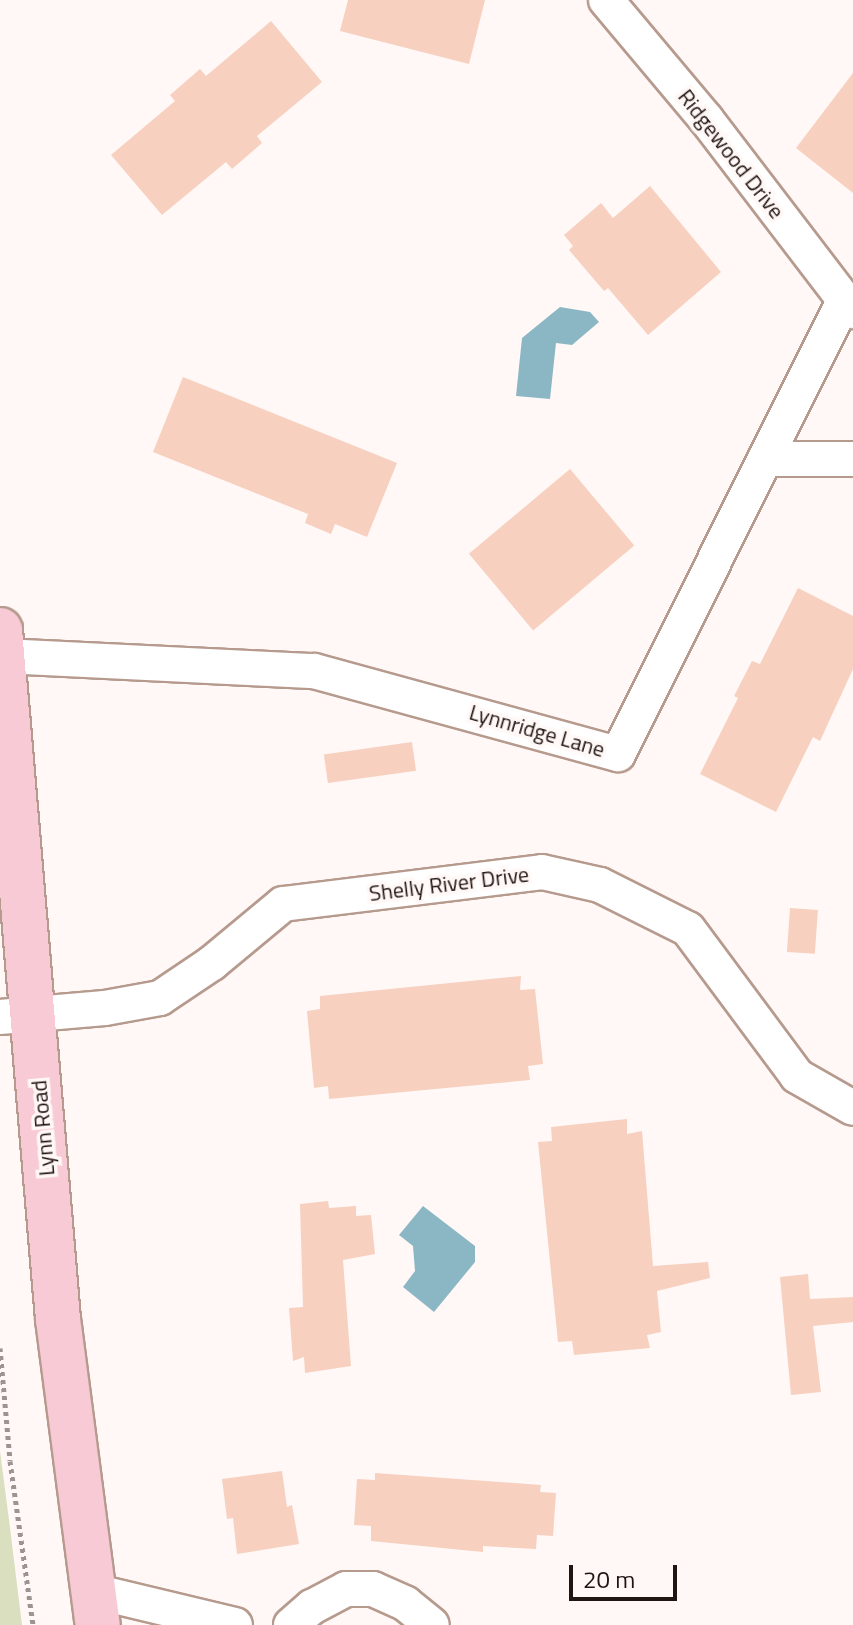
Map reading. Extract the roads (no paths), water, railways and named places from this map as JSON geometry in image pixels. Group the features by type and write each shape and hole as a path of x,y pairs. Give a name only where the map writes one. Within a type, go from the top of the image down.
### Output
{"main road":[{"name":"Lynn Road","path":"1,643 16,1015 95,1608"}],"street":[{"name":"Ridgewood Drive","path":"606,0 706,119 848,306"},
{"name":"Lynnridge Lane","path":"1,643 314,671 618,754 765,459 848,306"},
{"path":"765,459 853,459"},
{"name":"Shelly River Drive","path":"16,1015 105,1008 160,998 212,963 283,904 542,872 600,885 688,929 797,1076 853,1108"},
{"path":"291,1625 312,1607 346,1589 373,1589 406,1604 432,1625"},
{"path":"95,1608 235,1625"}],"water":[{"path":"560,307 590,312 599,322 572,345 556,343 550,399 516,396 522,338"},
{"path":"423,1206 475,1246 475,1262 434,1312 403,1287 415,1271 413,1246 399,1235"}]}
